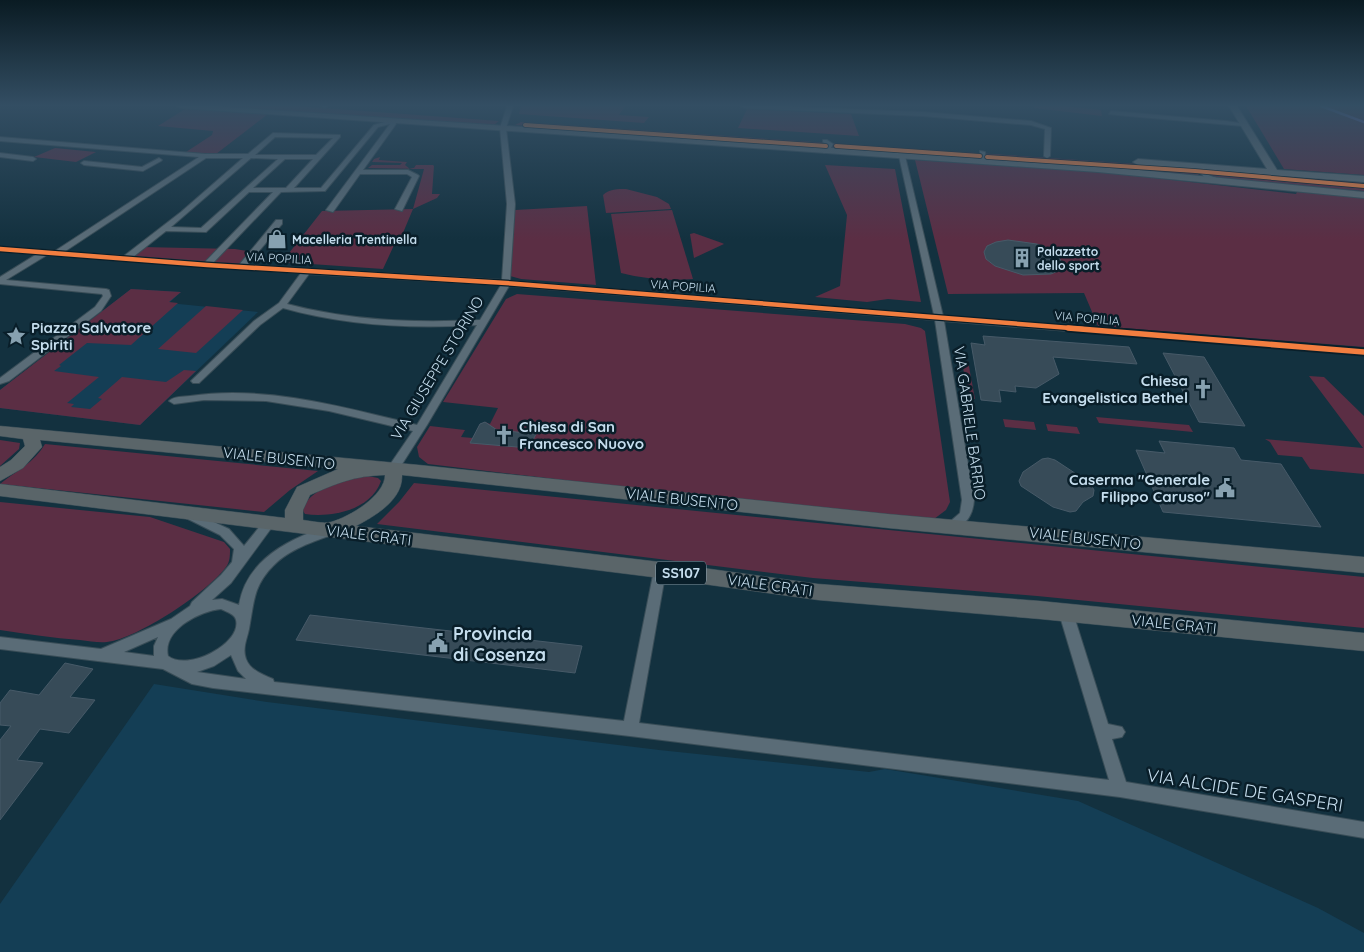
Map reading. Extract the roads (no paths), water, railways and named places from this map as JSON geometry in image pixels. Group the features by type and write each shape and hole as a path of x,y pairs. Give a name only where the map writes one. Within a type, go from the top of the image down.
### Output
{"main road":[{"name":"VIALE BUSENTO","path":"0,431 951,526 1364,565"},
{"path":"0,475 17,464 34,447 30,434"},
{"path":"269,523 303,491 339,475 365,470 392,469 393,484 384,498 365,513 332,530"},
{"name":"VIALE CRATI","path":"0,490 660,570 818,592 1066,613 1364,642"},
{"path":"294,526 294,510 303,491"}],"street":[{"path":"132,150 205,156 318,157"},
{"path":"128,258 166,229 256,150"},
{"path":"207,265 324,150"},
{"path":"247,190 323,190 356,150"},
{"path":"330,210 374,150"},
{"path":"505,150 511,204 506,283"},
{"path":"859,150 902,156 984,161 1364,195"},
{"path":"941,150 1364,178"},
{"path":"1047,150 1047,156"},
{"path":"1260,150 1274,172"},
{"path":"111,166 139,151"},
{"path":"982,152 984,161"},
{"path":"0,156 32,159"},
{"path":"58,252 205,156"},
{"path":"166,229 203,230 283,156"},
{"name":"VIA GABRIELE BARRIO","path":"902,156 939,317 968,500 967,513 951,526"},
{"path":"84,163 143,169 159,160"},
{"path":"1212,168 1201,170 1206,176 1220,181"},
{"path":"358,172 408,172 415,174 416,176 398,209"},
{"path":"241,267 279,222"},
{"name":"VIA POPILIA","path":"0,242 37,246 48,251"},
{"name":"VIA POPILIA","path":"0,249 48,251 207,265 506,283 1364,352"},
{"path":"0,381 6,379 98,309 107,296 106,292 0,281 5,274 48,251"},
{"path":"196,381 257,323 282,305 306,271"},
{"name":"VIA GIUSEPPE STORINO","path":"392,469 419,429 506,283"},
{"path":"282,305 352,319 404,324 483,322"},
{"path":"174,401 186,398 235,397 285,400 328,406 419,429"},
{"path":"181,512 220,529 231,536 240,549 236,566"},
{"path":"269,523 236,566 212,593 178,620 165,635 160,645 160,655 170,665 184,674 205,680 282,688"},
{"path":"282,688 259,681 243,668 236,652 248,591 252,581 266,563 287,548 332,530"},
{"path":"630,729 660,570"},
{"path":"103,655 178,620 197,609 222,604 240,612 243,620"},
{"path":"1066,613 1110,731 1120,789"},
{"path":"0,643 103,655 185,669 211,662 228,650 240,636"},
{"name":"VIA ALCIDE DE GASPERI","path":"282,688 1120,789 1364,830"}],"place":[{"name":"Macelleria Trentinella","path":"277,239"},
{"name":"Palazzetto dello sport","path":"1022,258"},
{"name":"Piazza Salvatore Spiriti","path":"16,336"},
{"name":"Chiesa Evangelistica Bethel","path":"1203,389"},
{"name":"Chiesa di San Francesco Nuovo","path":"504,435"},
{"name":"Caserma \"Generale Filippo Caruso\"","path":"1225,488"},
{"name":"Provincia di Cosenza","path":"438,643"}]}
